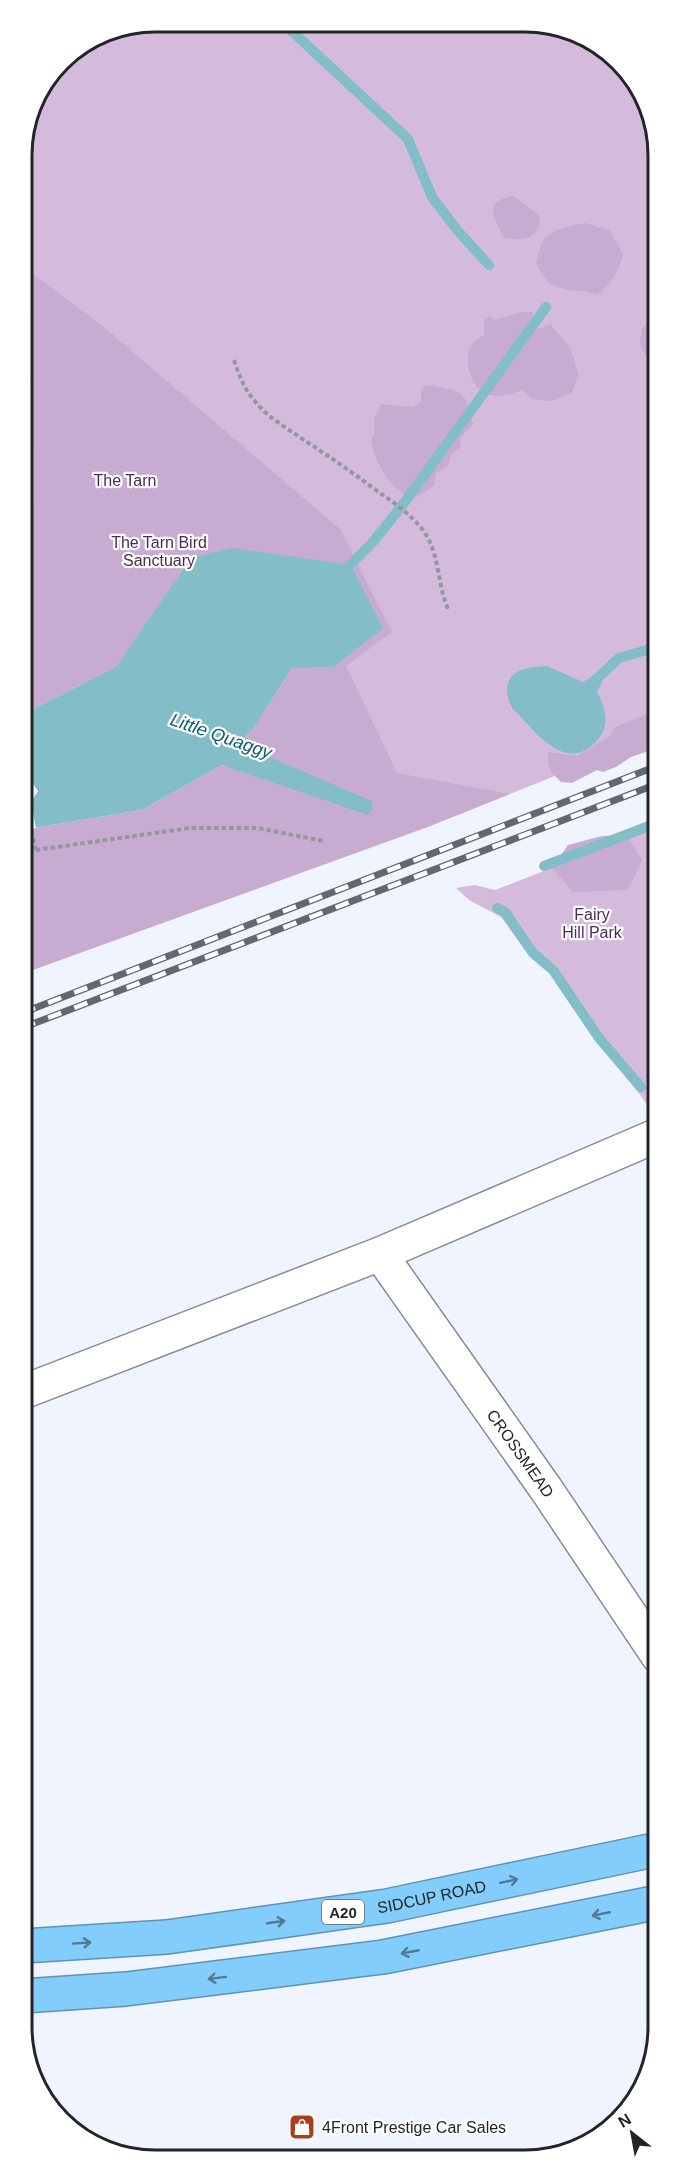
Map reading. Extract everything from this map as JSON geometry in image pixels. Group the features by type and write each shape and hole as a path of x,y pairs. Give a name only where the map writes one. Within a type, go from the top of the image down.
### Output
{"highway":[{"name":"SIDCUP ROAD","path":"32,1945 167,1937 387,1906 648,1851"},
{"path":"32,1995 126,1989 383,1957 648,1904"}],"street":[{"path":"32,1389 380,1254 648,1139"},
{"name":"CROSSMEAD","path":"380,1254 546,1489 648,1641"}],"path":[{"path":"234,360 242,382 255,401 272,418 405,511 429,538 434,550 442,598 449,611"},
{"path":"32,852 190,828 257,828 324,841"},
{"path":"32,834 36,850"}],"green space":[{"name":"The Tarn Bird Sanctuary","path":"147,32 533,32 549,34 572,41 600,57 623,80 642,115 648,147 648,739 425,828 397,773 32,666 32,147 34,131 44,100 62,74 86,52 115,38"},
{"path":"514,196 537,214 540,220 535,232 527,238 504,238 493,215 494,204 504,198"},
{"path":"586,223 609,230 623,254 614,277 597,295 556,287 547,280 536,264 540,246 546,237 563,228"},
{"name":"The Tarn","path":"32,273 104,327 341,530 392,632 346,666 397,773 510,794 425,828 32,970 32,828 142,810 222,765 371,801 239,745 252,730 293,668 333,667 191,558 116,667 32,709"},
{"path":"521,312 532,312 539,329 550,324 569,346 578,375 572,393 550,401 531,399 523,390 494,396 483,392 473,381 468,357 473,343 484,335 484,321 489,316 495,320"},
{"path":"648,324 648,356 645,355 640,344 642,328"},
{"path":"431,385 461,394 468,404 473,424 460,438 461,446 451,455 448,466 436,473 434,486 412,500 390,482 376,459 371,440 375,433 374,418 381,404 413,407 421,402 421,392 424,386"},
{"path":"648,714 648,751 631,757 603,772 597,770 572,783 561,782 551,772 548,752 577,756 610,736 615,727"},
{"name":"Fairy Hill Park","path":"648,826 648,1106 596,1041 549,973 530,957 501,917 469,900 456,888 475,885 495,890 628,838 626,835"},
{"path":"626,835 642,860 628,890 573,892 552,868 568,845 602,836"}],"water":[{"path":"233,548 351,565 383,628 333,667 292,668 252,730 239,744 372,801 373,809 368,815 222,765 142,810 32,828 32,709 116,667 191,558"},
{"path":"547,666 583,682 595,675 600,677 602,683 597,691 604,709 605,726 599,738 578,753 567,753 547,743 515,711 509,701 507,687 515,673 533,667"}],"pier":[{"path":"32,784 38,791 32,800"},
{"path":"32,807 36,828 32,829"}],"waterway":[{"path":"293,32 408,139 432,197 457,230 489,265"},
{"path":"340,575 372,543 401,507 546,307"},
{"path":"589,686 619,658 648,650"},
{"path":"544,866 648,826"},
{"name":"Little Quaggy","path":"497,908 505,912 533,953 553,970 599,1038 641,1087"}],"railway":[{"path":"32,1009 648,770"},
{"path":"32,1024 648,787"}],"place":[{"name":"4Front Prestige Car Sales","path":"302,2127"}]}
